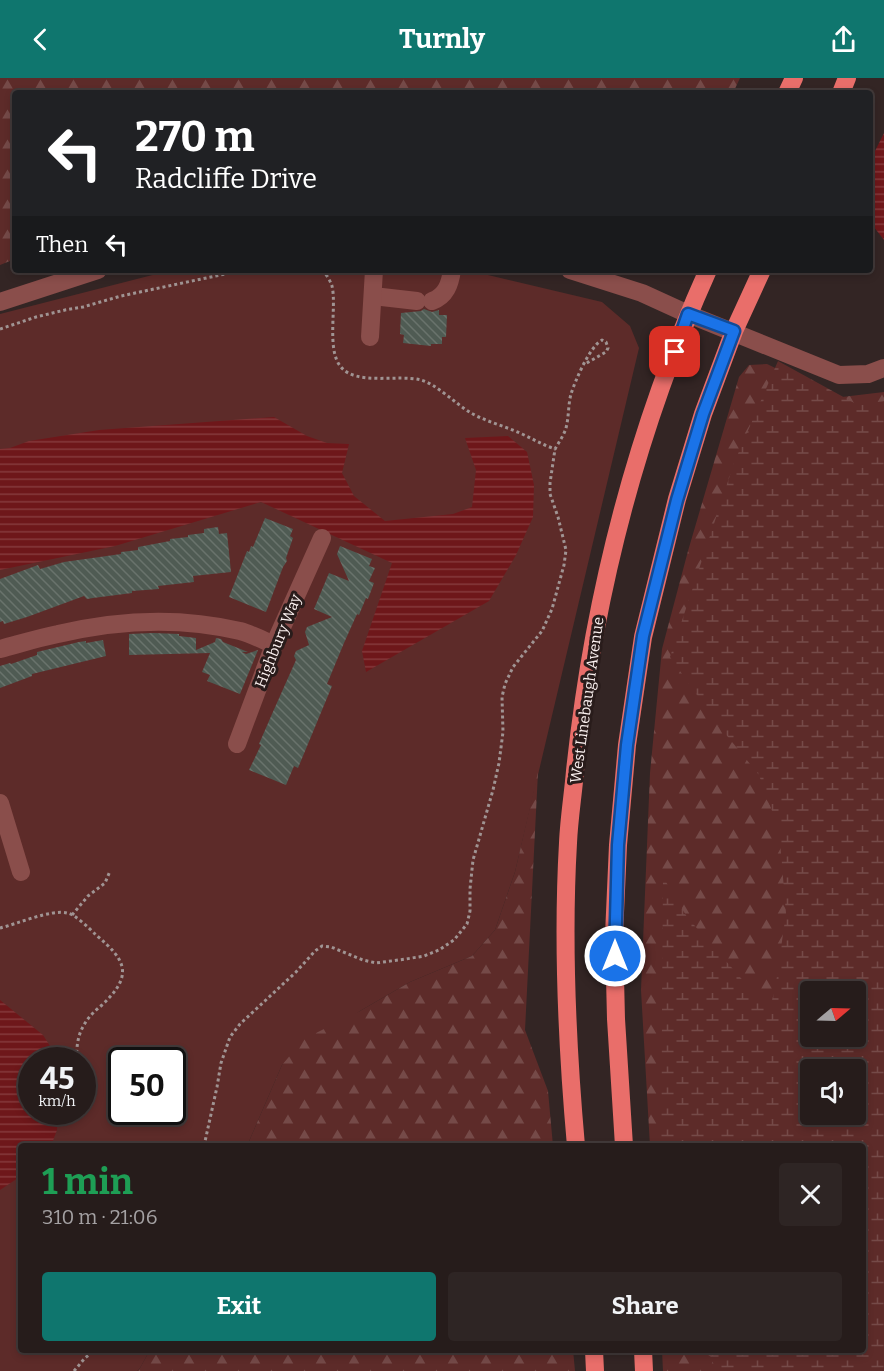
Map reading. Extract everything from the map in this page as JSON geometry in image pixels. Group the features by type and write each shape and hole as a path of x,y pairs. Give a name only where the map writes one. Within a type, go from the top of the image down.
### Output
{"main road":[{"name":"West Linebaugh Avenue","path":"576,1143 567,1035 565,943 568,842 580,726 590,658 610,561 630,488 688,314 707,273"},
{"path":"624,1143 616,1019 614,935 618,845 627,745 643,636 677,500 703,414 734,331 761,273"},
{"path":"594,1353 596,1371"},
{"path":"643,1353 645,1371"}],"street":[{"path":"0,302 89,273"},
{"path":"370,338 374,273"},
{"path":"373,296 425,301 437,299 446,291 451,273"},
{"path":"579,273 642,293 839,375 868,374 884,368"},
{"name":"Highbury Way","path":"237,744 274,645 322,538"},
{"path":"0,649 58,633 142,622 192,624 242,632 274,645"},
{"path":"0,803 21,872"}],"path":[{"path":"0,329 36,317 122,296 230,273"},
{"path":"324,273 332,285 334,343 336,359 341,368 350,374 363,377 421,380 431,384 471,413 555,449"},
{"path":"205,1143 220,1063 230,1037 240,1024 315,951 322,946 331,947 376,963 424,956 454,940 467,924 473,860 499,763 503,732 502,697 513,667 542,631 552,609 564,565 566,550 550,494 551,468 555,449 567,426 570,396 585,364 596,343 602,340 606,342 608,348 606,352 585,364"},
{"path":"72,915 88,896 105,883 110,871"},
{"path":"0,928 57,912 69,913 119,957 123,968 122,981 115,992 92,1014 81,1030 77,1047"},
{"path":"74,1371 91,1353"}],"green space":[{"path":"0,78 740,78 734,90 12,90 12,260 0,265"},
{"path":"160,273 480,273 602,302 630,326 639,348 515,872 495,930 472,956 410,982 360,1011 282,1065 248,1143 18,1143 18,1353 148,1353 137,1371 0,1371 0,314"},
{"path":"778,361 858,405 884,401 884,1371 716,1371 711,1357 705,1353 866,1353 866,1143 661,1143 663,877 687,917 769,1010 775,990 786,913 779,830 759,775 719,726 670,657 734,463"},
{"path":"767,364 842,397 884,392 884,1371 663,1371 662,1353 866,1353 866,1143 650,1143 641,990 650,773 662,649 739,377 749,365"},
{"path":"538,772 525,1030 548,1091 553,1143 248,1143 282,1065 304,1039 360,1011 410,982 472,956 495,930 515,872"},
{"path":"148,1353 573,1353 575,1371 137,1371"}],"shaded area":[{"path":"884,133 884,240 873,226 873,155"},
{"path":"274,417 307,436 327,443 349,444 342,473 354,496 385,521 453,514 472,507 476,470 465,438 508,436 527,452 534,485 533,517 516,555 489,601 366,672 362,651 392,563 261,502 115,546 0,570 0,449 29,441 99,430"},
{"path":"0,1000 43,1035 50,1047 18,1047 18,1125 57,1125 52,1143 18,1143 18,1178 0,1190"}],"building":[{"path":"424,309 432,312 439,310 439,315 447,315 446,337 442,337 442,344 431,344 431,346 403,343 404,335 400,334 401,313"},
{"path":"265,518 293,529 287,561 266,612 229,597 247,551 249,552 251,546 253,547"},
{"path":"218,527 219,534 227,533 231,572 193,576 194,582 158,586 159,589 87,599 84,596 27,617 4,624 3,621 0,622 0,579 38,565 40,569 64,562 121,554 121,552 138,550 138,547 204,533 204,529"},
{"path":"340,546 372,559 369,566 375,568 369,581 374,583 368,599 366,598 359,615 357,614 327,684 332,686 298,768 294,766 286,785 249,770 296,660 294,656 296,651 309,645 305,632 307,627 332,617 314,609 329,573 349,581 337,554"},
{"path":"129,634 179,634 179,636 196,638 196,650 215,642 216,638 248,652 242,652 246,654 258,650 240,694 207,681 210,675 202,672 210,653 129,655"},
{"path":"103,640 106,656 32,674 32,676 0,688 0,666 37,655 37,652 79,642"}],"route":[{"path":"615,956 618,845 627,745 643,636 677,500 703,414 734,331 688,314 675,352"}]}
